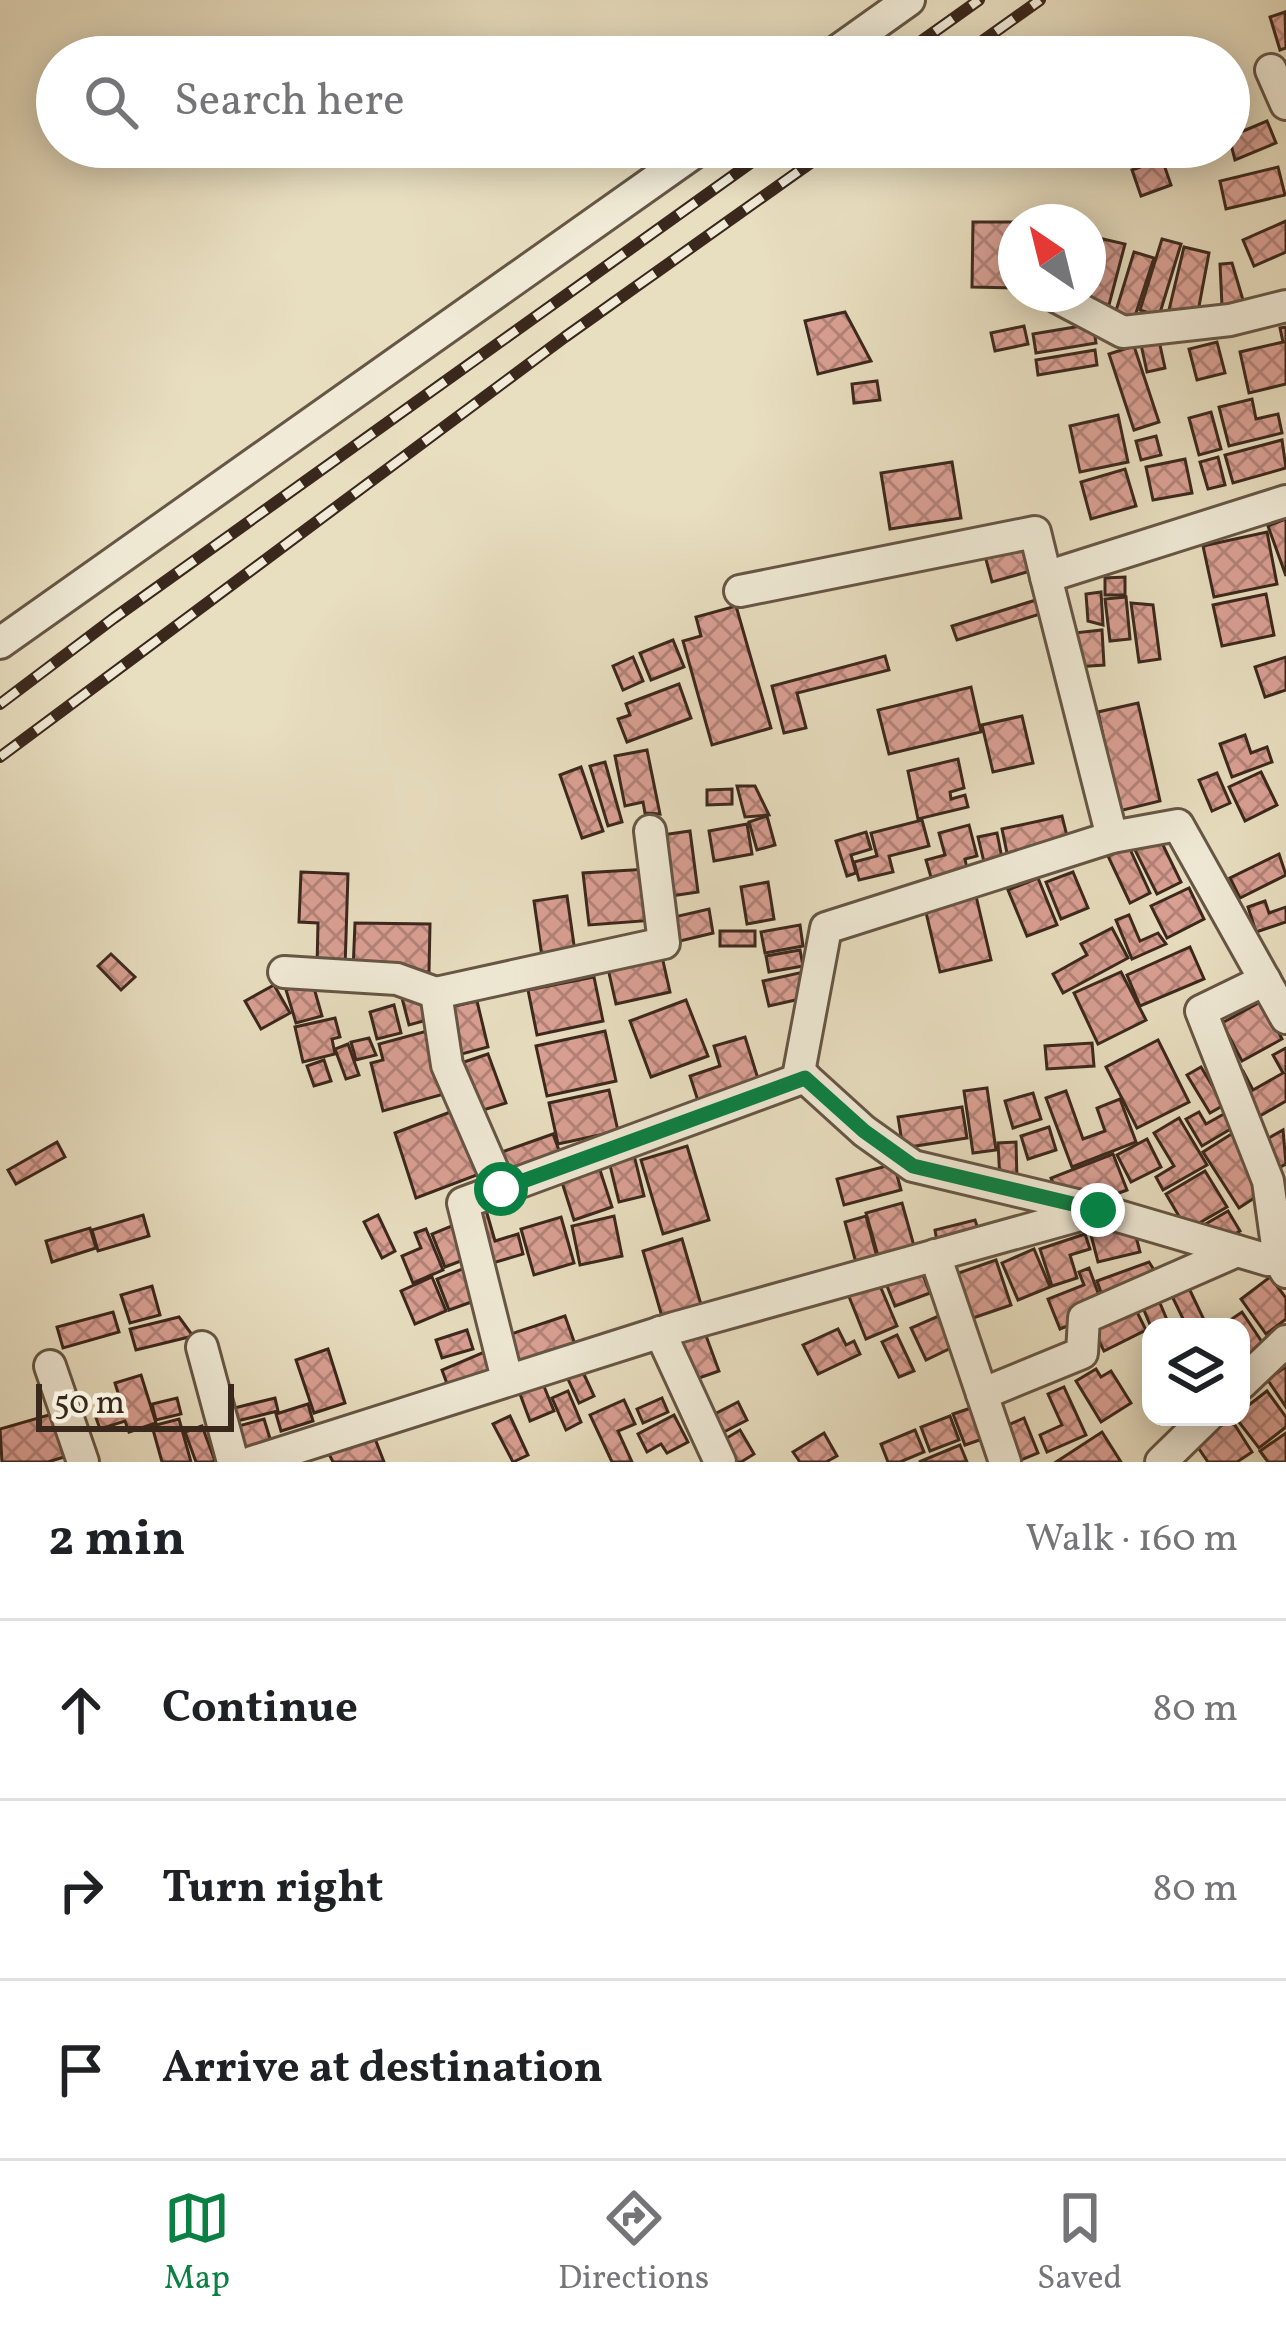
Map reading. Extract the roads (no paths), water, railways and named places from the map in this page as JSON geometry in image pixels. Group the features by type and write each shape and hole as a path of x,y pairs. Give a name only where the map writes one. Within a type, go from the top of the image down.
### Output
{"street":[{"path":"858,36 909,0"},
{"path":"1271,70 1286,104"},
{"path":"0,644 672,168"},
{"path":"1085,312 1123,332 1230,320 1286,306"},
{"path":"1046,577 1286,501"},
{"path":"740,591 1035,532 1112,837"},
{"path":"1264,980 1201,1010 1268,1181 1284,1264 1098,1210 913,1166 864,1131 799,1072 826,928 1112,837 1178,825 1286,1018"},
{"path":"284,972 397,979 436,994 664,943 650,831"},
{"path":"436,994 448,1065 501,1189"},
{"path":"507,1379 463,1203 805,1078"},
{"path":"252,1462 315,1452 507,1379 1098,1210"},
{"path":"982,1394 1082,1353 1084,1318 1238,1251"},
{"path":"935,1255 1005,1462"},
{"path":"660,1332 720,1462"},
{"path":"1250,1375 1286,1341"},
{"path":"202,1347 233,1462"},
{"path":"50,1366 83,1462"},
{"path":"1161,1462 1199,1426"}],"railway":[{"path":"928,36 979,0"},
{"path":"989,36 1040,0"},
{"path":"0,704 744,168"},
{"path":"0,757 565,337 803,168"}]}
